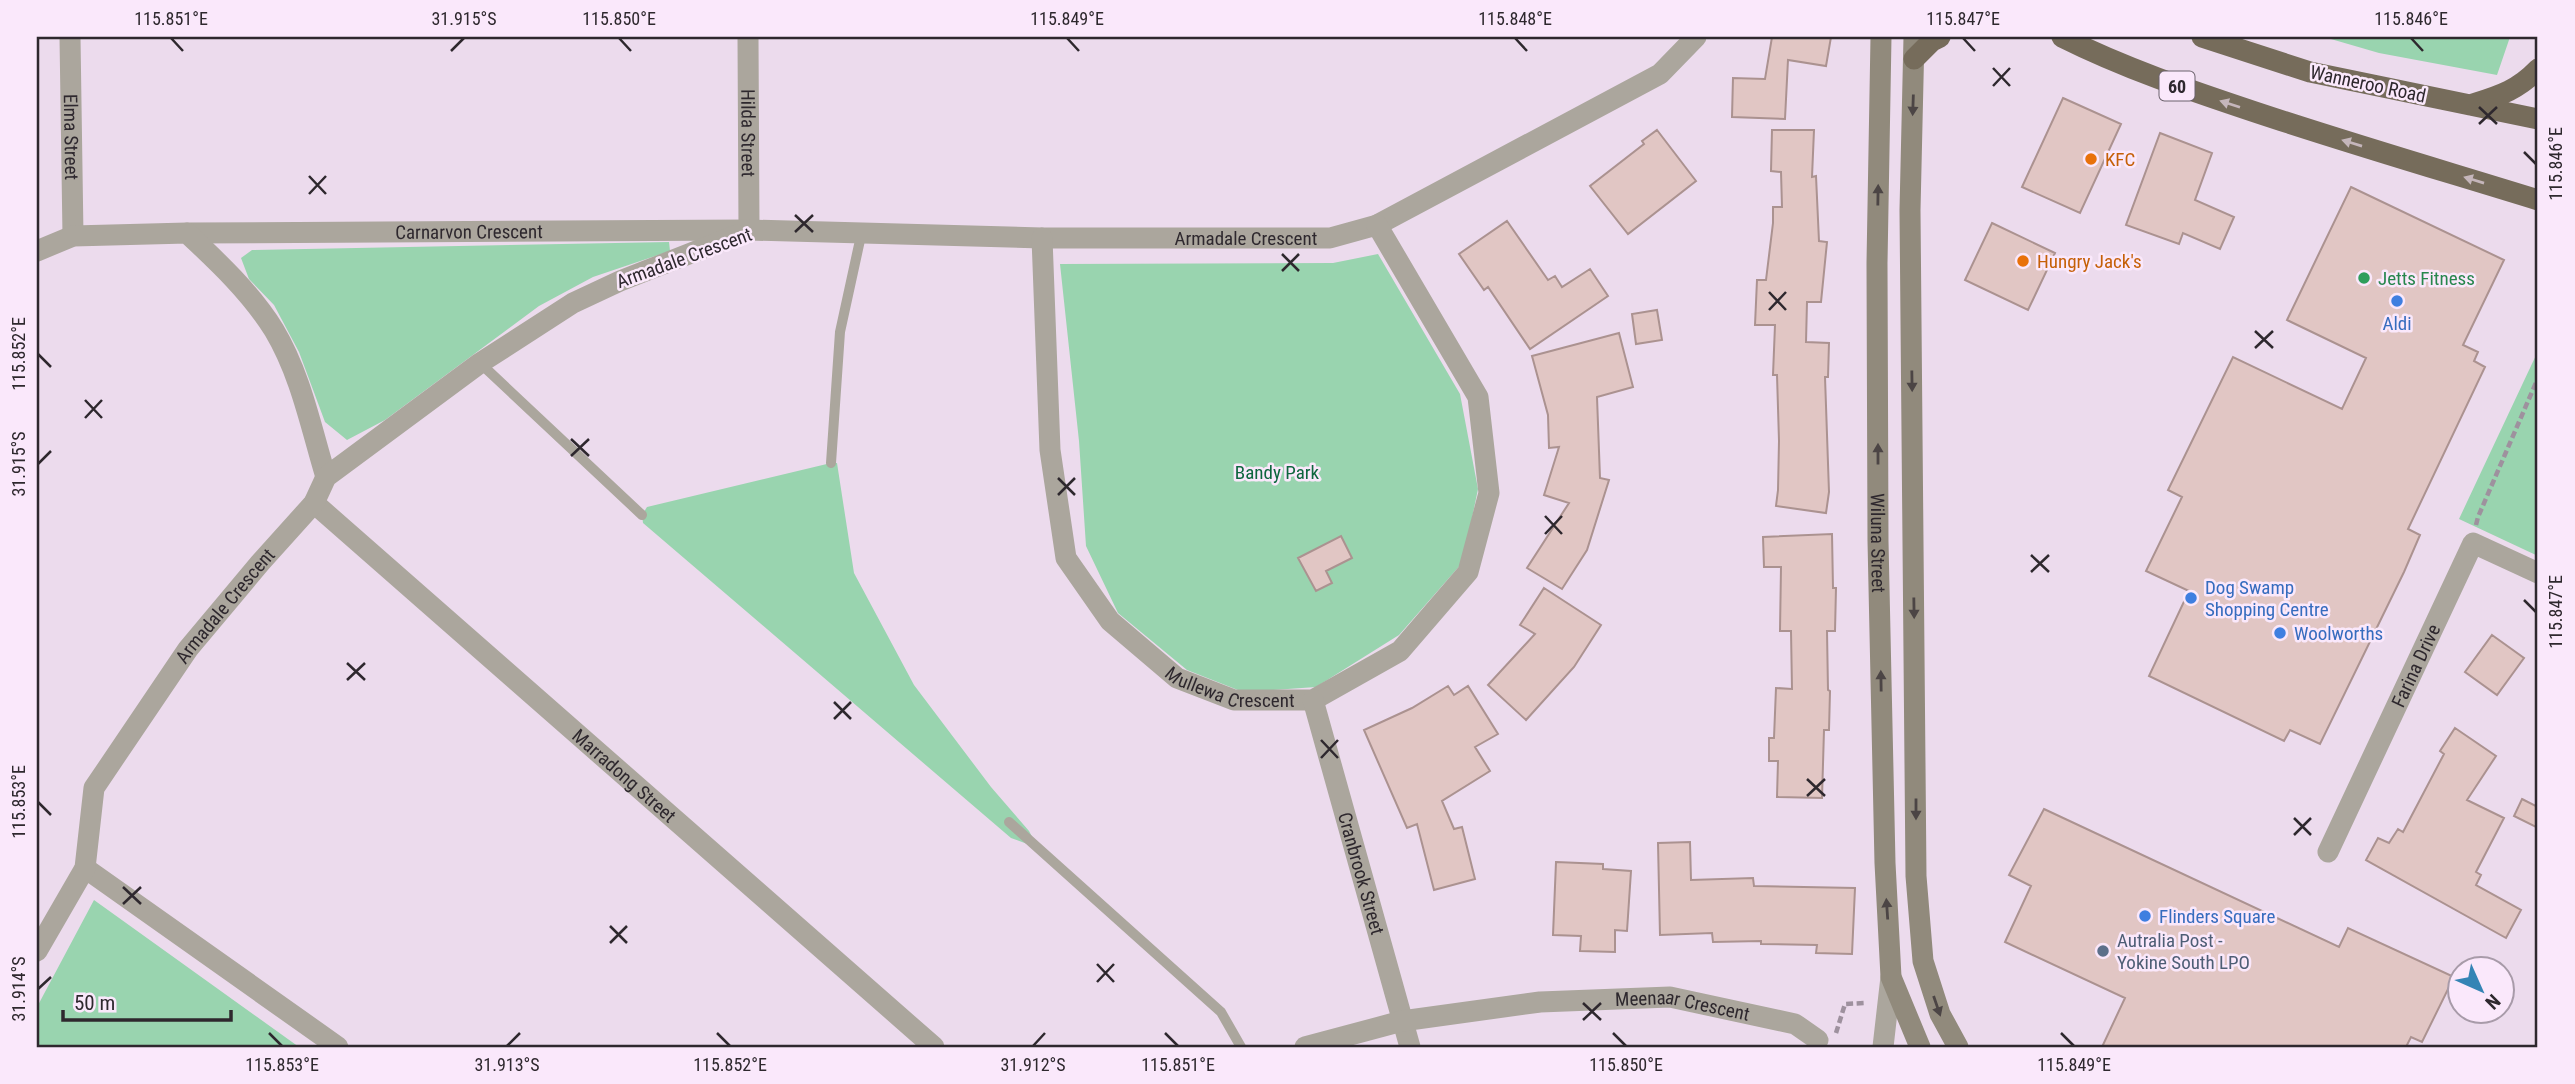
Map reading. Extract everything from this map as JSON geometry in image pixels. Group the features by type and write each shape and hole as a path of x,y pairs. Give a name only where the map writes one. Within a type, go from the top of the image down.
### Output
{"highway":[{"path":"1914,59 1932,41 1940,37"},
{"name":"60","path":"2062,37 2100,56 2166,82 2538,200"},
{"name":"Wanneroo Road","path":"2202,37 2309,72 2538,119"},
{"path":"2468,105 2507,93 2524,84 2538,69"}],"main road":[{"name":"Wiluna Street","path":"1881,37 1877,351 1878,555 1884,850 1891,977"},
{"name":"Wiluna Street","path":"1914,37 1910,210 1916,876 1923,961 1940,1014 1958,1047"},
{"path":"1877,351 1912,351"},
{"path":"1891,977 1920,1047"}],"street":[{"name":"Elma Street","path":"70,37 73,236"},
{"name":"Hilda Street","path":"748,37 749,230"},
{"name":"Armadale Crescent","path":"37,951 85,868 94,788 188,649 314,503 327,477 480,363 573,303 620,281 749,230 1042,238 1330,238 1377,225 1660,74 1696,37"},
{"name":"Mullewa Crescent","path":"1042,238 1050,450 1066,558 1110,621 1177,678 1234,700 1313,700 1399,651 1468,572 1489,493 1478,397 1377,225"},
{"name":"Carnarvon Crescent","path":"37,251 73,236 749,230"},
{"path":"187,233 235,280 274,330 303,395 327,477"},
{"name":"Marradong Street","path":"314,503 934,1047"},
{"path":"2473,543 2538,573"},
{"name":"Farina Drive","path":"2328,852 2473,543"},
{"name":"Cranbrook Street","path":"1313,700 1410,1047"},
{"path":"85,868 338,1047"},
{"name":"Wiluna Street","path":"1883,1047 1891,977"},
{"name":"Meenaar Crescent","path":"1305,1047 1402,1021 1540,1002 1670,997 1795,1024 1818,1040"}],"lane":[{"path":"831,463 840,332 862,231"},
{"path":"480,363 642,514"},
{"path":"1009,822 1221,1012 1241,1047"}],"path":[{"path":"2473,543 2478,517 2538,378"},
{"path":"1818,1040 1830,1042 1838,1030 1845,1004 1866,1003"}],"green space":[{"path":"2324,37 2510,37 2497,75 2379,53"},
{"path":"669,242 670,251 593,277 539,306 385,420 347,440 325,422 299,352 274,305 249,279 241,258 252,250"},
{"name":"Bandy Park","path":"1378,254 1460,394 1478,489 1463,562 1399,635 1316,687 1243,692 1187,670 1118,613 1086,546 1079,441 1060,264 1333,263"},
{"path":"2538,351 2538,556 2459,519"},
{"path":"837,463 854,573 914,685 991,787 1029,831 1038,848 1011,838 643,523 642,515 647,507"},
{"path":"94,900 299,1047 37,1047 37,1007"}],"building":[{"path":"1772,37 1831,37 1826,66 1788,60 1785,119 1732,117 1733,78 1765,79"},
{"path":"2063,98 2121,124 2080,213 2022,187"},
{"path":"1657,130 1696,181 1628,234 1590,186 1644,144 1642,141"},
{"path":"1772,130 1814,130 1812,177 1816,176 1819,241 1827,242 1821,302 1807,302 1806,342 1829,343 1828,377 1825,377 1829,492 1826,513 1776,506 1779,441 1777,375 1773,375 1775,325 1755,325 1757,280 1766,280 1773,207 1782,207 1781,172 1771,171"},
{"path":"2160,133 2212,153 2195,200 2234,217 2220,249 2183,233 2179,244 2126,225"},
{"path":"2351,187 2504,260 2463,345 2478,352 2474,361 2485,367 2408,529 2420,535 2404,572 2320,744 2290,730 2284,741 2149,676 2189,591 2146,571 2182,497 2168,490 2233,357 2342,409 2366,358 2287,320"},
{"path":"1507,221 1548,280 1555,276 1562,287 1590,269 1608,296 1530,349 1488,287 1484,290 1459,254"},
{"path":"1992,223 2055,253 2028,310 1965,280"},
{"path":"1657,310 1662,340 1636,344 1632,314"},
{"path":"1619,333 1633,387 1597,397 1600,478 1609,480 1587,550 1562,589 1527,568 1569,503 1544,495 1559,447 1549,448 1548,415 1532,356"},
{"path":"1832,534 1833,588 1836,588 1835,631 1827,631 1829,730 1824,730 1822,798 1777,797 1778,761 1769,761 1769,738 1774,738 1776,688 1792,689 1791,631 1780,631 1781,567 1764,567 1763,537"},
{"path":"1341,536 1352,558 1326,571 1332,583 1316,591 1298,558"},
{"path":"1544,588 1601,625 1574,667 1526,720 1488,685 1535,634 1520,625"},
{"path":"2492,635 2524,658 2497,695 2465,672"},
{"path":"1448,686 1454,695 1468,686 1498,734 1475,747 1490,771 1442,801 1454,829 1462,827 1475,879 1434,890 1417,824 1407,828 1364,730 1412,708"},
{"path":"2455,728 2496,756 2467,800 2504,818 2476,872 2481,875 2476,885 2521,910 2506,938 2366,860 2378,838 2389,843 2398,829 2403,832 2444,754 2440,751"},
{"path":"2522,799 2538,807 2538,828 2514,816"},
{"name":"Flinders Square","path":"2044,809 2339,947 2348,928 2446,973 2446,993 2422,1042 2411,1037 2406,1047 2102,1047 2125,998 2005,942 2031,886 2009,875"},
{"path":"1690,842 1691,880 1753,878 1754,886 1855,888 1852,954 1816,953 1817,945 1761,944 1761,941 1713,942 1712,933 1660,935 1658,843"},
{"path":"1556,862 1603,864 1603,869 1631,871 1627,931 1615,930 1615,952 1580,951 1581,936 1553,935"}],"place":[{"name":"KFC","path":"2091,159"},
{"name":"Hungry Jack's","path":"2023,261"},
{"name":"Jetts Fitness","path":"2364,278"},
{"name":"Aldi","path":"2397,301"},
{"name":"Dog Swamp Shopping Centre","path":"2191,598"},
{"name":"Woolworths","path":"2280,633"},
{"name":"Flinders Square","path":"2145,916"},
{"name":"Autralia Post - Yokine South LPO","path":"2103,951"}]}
